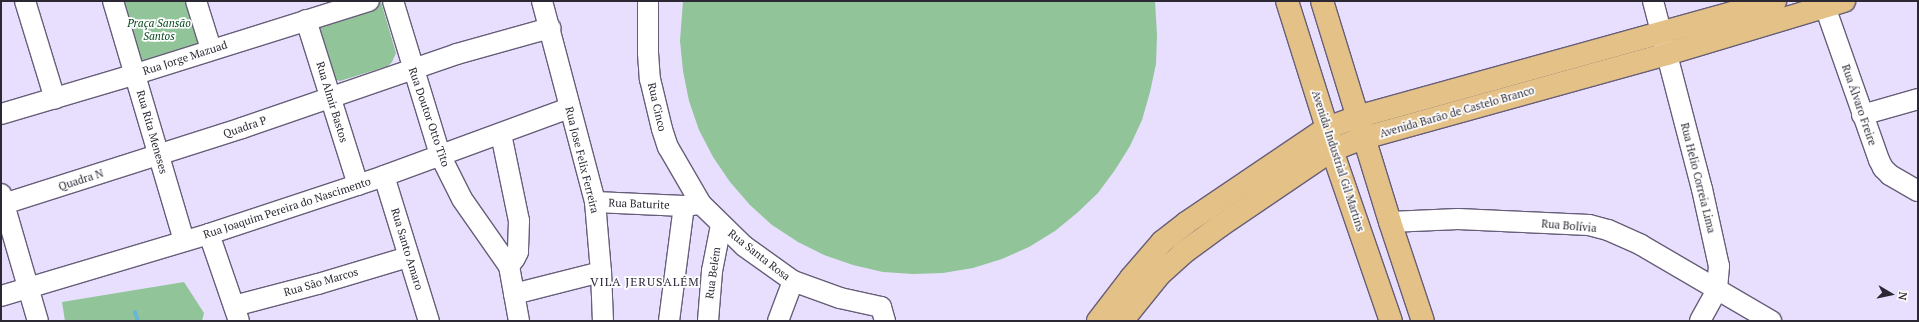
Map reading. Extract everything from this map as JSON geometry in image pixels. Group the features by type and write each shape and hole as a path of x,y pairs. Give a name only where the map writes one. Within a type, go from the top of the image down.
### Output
{"main road":[{"name":"Avenida Industrial Gil Martins","path":"1287,1 1327,128 1332,150 1391,321"},
{"path":"1322,1 1390,222 1423,321"},
{"name":"Avenida Barão de Castelo Branco","path":"1122,321 1156,279 1184,252 1332,150 1364,138 1664,44 1775,1"},
{"name":"Avenida Barão de Castelo Branco","path":"1098,321 1135,272 1162,242 1186,223 1327,128 1357,117 1831,3"}],"street":[{"path":"25,1 55,98"},
{"name":"Rua Rita Meneses","path":"113,1 136,74 158,155 184,241"},
{"path":"196,1 211,49"},
{"name":"Rua Jorge Mazuad","path":"1,114 136,74 211,49 369,1"},
{"name":"Rua Doutor Otto Tito","path":"393,1 412,69 440,156 462,199 509,266"},
{"name":"Rua Jose Felix Ferreira","path":"542,1 595,202 601,272 603,321"},
{"name":"Rua Cinco","path":"648,1 647,19 650,73 662,129 692,205"},
{"name":"Rua Helio Correia Lima","path":"1653,1 1709,218 1719,266 1717,290 1700,321"},
{"name":"Rua Álvaro Freire","path":"1831,3 1862,115 1883,168 1894,178 1918,191"},
{"name":"Rua Almir Bastos","path":"306,20 358,185"},
{"name":"Quadra P","path":"158,155 242,128 457,54 550,28"},
{"path":"1862,115 1918,99"},
{"name":"Rua Joaquim Pereira do Nascimento","path":"1,296 209,234 358,185 569,108"},
{"path":"501,134 519,221 518,252 509,266 520,321"},
{"name":"Quadra N","path":"3,199 158,155"},
{"name":"Rua Santo Amaro","path":"384,176 429,321"},
{"path":"3,199 38,321"},
{"name":"Rua Baturite","path":"595,202 692,205"},
{"path":"669,321 692,205"},
{"name":"Rua Santa Rosa","path":"692,205 721,225 744,246 793,281 840,298 880,307 885,321"},
{"name":"Rua Bolívia","path":"1390,222 1458,219 1589,225 1608,230 1641,245 1771,321"},
{"name":"Rua Belém","path":"708,321 712,271 721,225"},
{"path":"209,234 236,313"},
{"name":"Rua São Marcos","path":"236,313 318,284 408,257"},
{"path":"514,294 601,272"},
{"path":"778,321 793,281"}],"green space":[{"name":"Praça Sansão Santos","path":"118,1 191,1 204,49 139,67"},
{"path":"683,1 1155,1 1157,35 1156,64 1142,120 1130,146 1098,193 1055,231 1029,247 1002,259 973,268 943,273 913,274 883,272 853,265 824,255 798,242 772,225 750,205 730,182 713,157 699,130 689,101 683,71 680,41"},
{"path":"381,2 396,53 392,62 388,66 340,81 329,78 312,23"},
{"path":"184,282 204,313 202,321 65,321 62,302"}],"waterway":[{"path":"135,312 138,321"}],"district":[{"name":"VILA JERUSALÉM","path":"645,282"}]}
